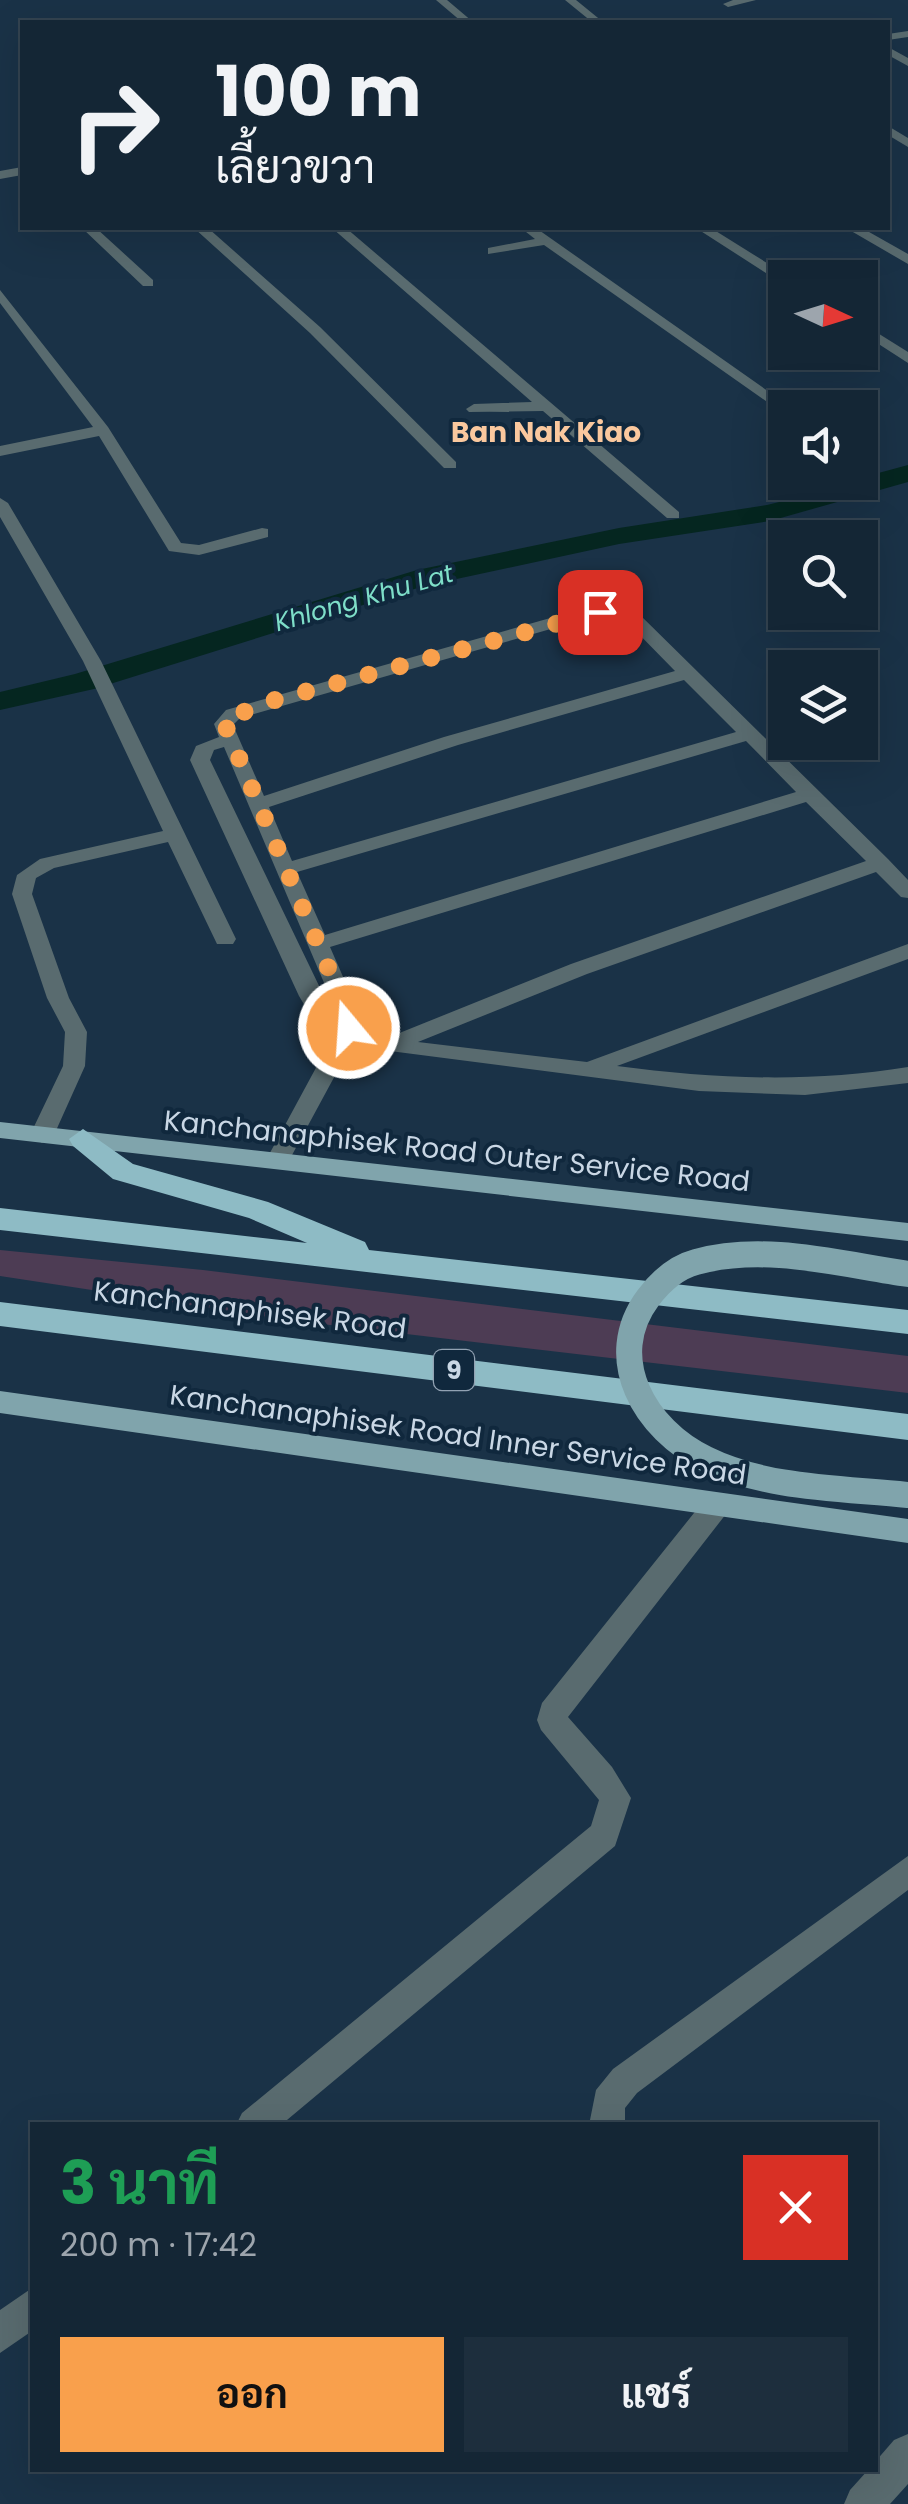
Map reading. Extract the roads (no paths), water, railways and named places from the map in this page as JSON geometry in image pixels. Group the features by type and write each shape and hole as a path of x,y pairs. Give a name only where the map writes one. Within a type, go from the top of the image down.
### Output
{"highway":[{"path":"83,1139 123,1172 258,1210 322,1233 373,1260"},
{"path":"0,1219 908,1322"},
{"name":"Kanchanaphisek Road","path":"0,1314 908,1427"}],"main road":[{"name":"Kanchanaphisek Road Outer Service Road","path":"0,1130 908,1232"},
{"path":"908,1274 774,1256 692,1263 666,1278 636,1308 626,1331 624,1352 632,1384 653,1417 681,1445 704,1459 790,1480 908,1494"},
{"name":"Kanchanaphisek Road Inner Service Road","path":"0,1402 908,1531"}],"street":[{"path":"441,0 466,20"},
{"path":"570,0 595,20"},
{"path":"728,4 751,0"},
{"path":"91,230 148,283"},
{"path":"204,230 314,330 450,465"},
{"path":"341,230 673,515"},
{"path":"531,230 768,396"},
{"path":"706,230 768,268"},
{"path":"856,230 908,260"},
{"path":"492,252 546,240"},
{"path":"0,294 103,430 175,547 200,550 262,533"},
{"path":"878,338 908,359"},
{"path":"474,408 546,406"},
{"path":"0,452 103,430"},
{"path":"0,504 92,662 225,938"},
{"path":"277,1162 349,1028 347,1012 256,806 223,720 246,708 581,615 616,612 632,617 908,892"},
{"path":"256,806 451,742 687,672"},
{"path":"286,869 749,734"},
{"path":"230,740 206,746 200,760 315,1006 332,1033 588,1069 779,1087 860,1085 908,1074"},
{"path":"318,944 810,794"},
{"path":"42,1134 74,1066 76,1032 58,998 22,894 26,875 47,863 175,834"},
{"path":"392,1044 579,969 880,863"},
{"path":"588,1069 908,951"},
{"path":"258,2122 604,1835 616,1798 602,1774 552,1720 557,1703 716,1506"},
{"path":"607,2122 608,2102 626,2082 908,1871"},
{"path":"0,2334 30,2310"},
{"path":"864,2504 908,2454"}],"waterway":[{"name":"Khlong Khu Lat","path":"0,701 83,682 417,579 619,536 770,513 908,473"}],"district":[{"name":"Ban Nak Kiao","path":"546,432"}]}
